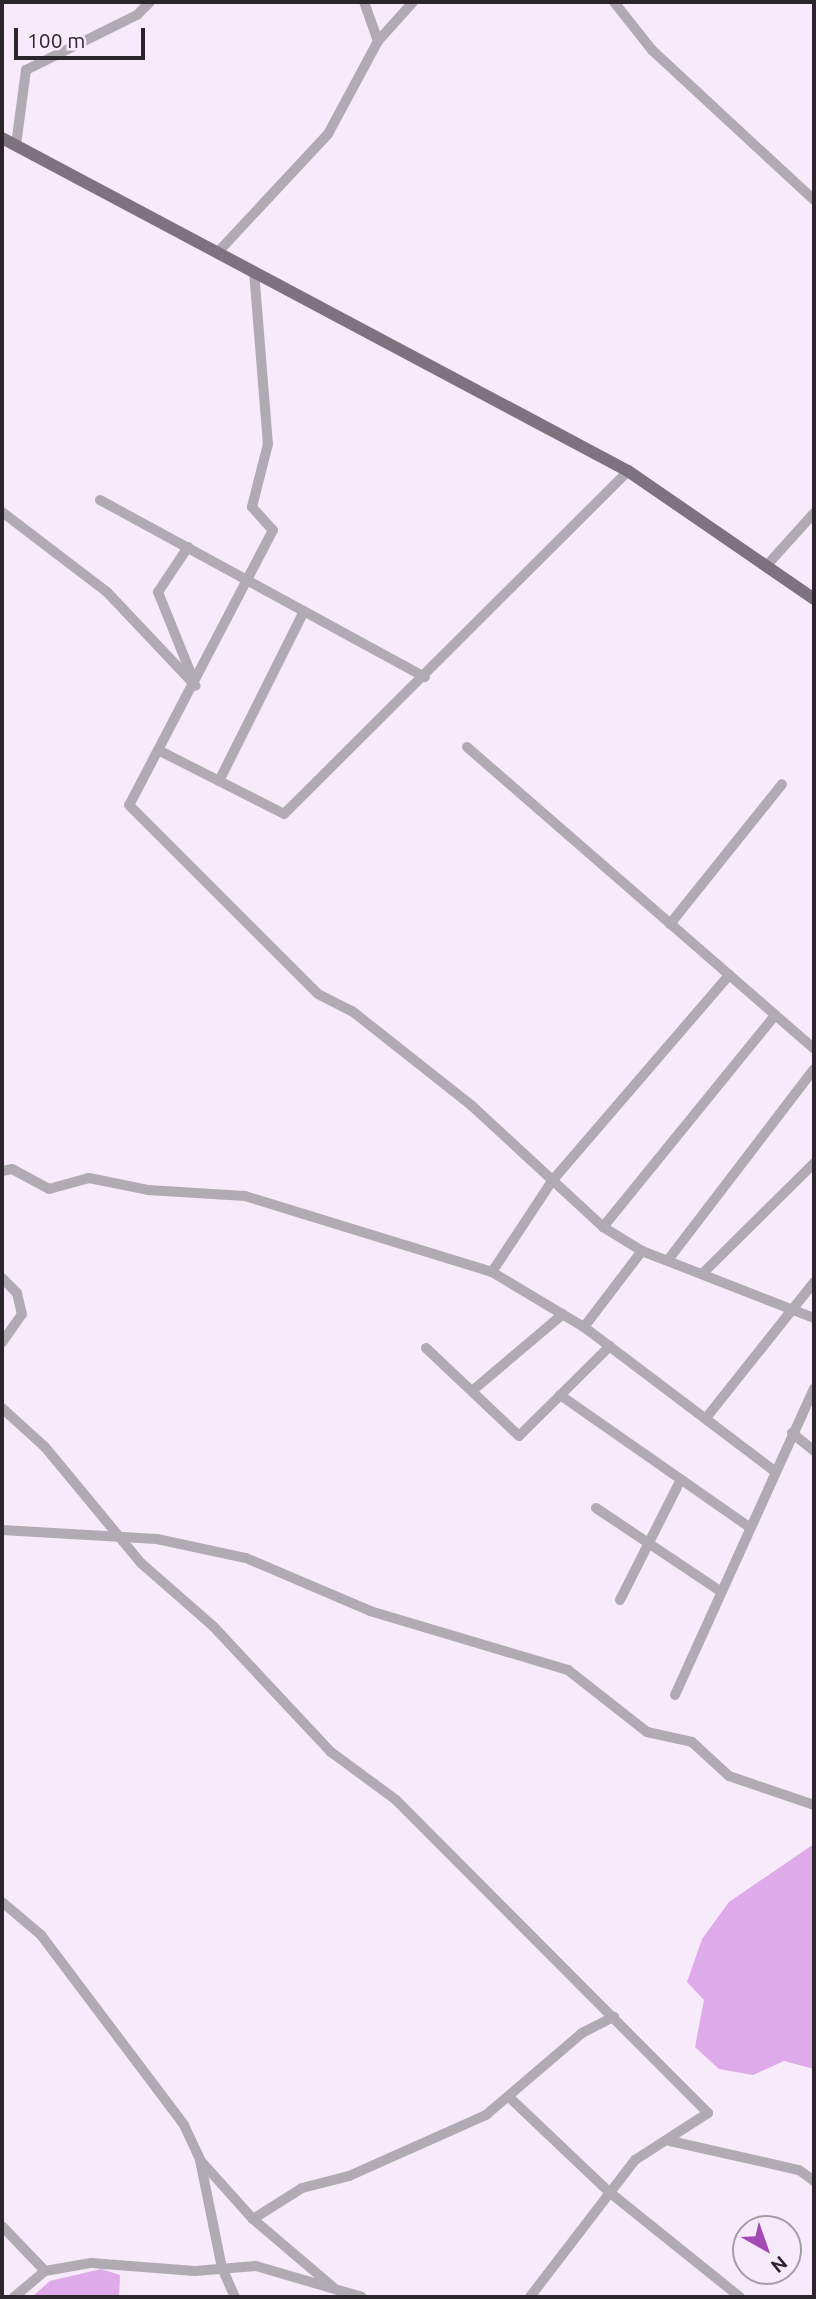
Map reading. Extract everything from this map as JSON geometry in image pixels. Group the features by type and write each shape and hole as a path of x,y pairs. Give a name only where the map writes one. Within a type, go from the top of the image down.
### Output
{"main road":[{"path":"2,138 628,471 768,564 814,599"}],"street":[{"path":"16,145 26,70 137,15 150,2"},
{"path":"364,2 378,41"},
{"path":"218,252 328,134 378,41 413,2"},
{"path":"614,2 652,50 814,200"},
{"path":"254,271 268,444 252,507 273,530 250,582 196,686 129,805 318,994 352,1011 471,1105 603,1227 642,1251 704,1272 814,1318"},
{"path":"160,751 284,814 425,677 628,471"},
{"path":"100,500 425,677"},
{"path":"2,512 107,592 196,686"},
{"path":"768,564 814,513"},
{"path":"188,547 159,592 196,686"},
{"path":"219,781 304,611"},
{"path":"467,747 814,1049"},
{"path":"670,924 782,784"},
{"path":"492,1272 552,1181 729,975"},
{"path":"603,1227 775,1015"},
{"path":"668,1260 814,1069"},
{"path":"704,1272 814,1163"},
{"path":"2,1171 12,1170 49,1189 89,1178 148,1190 245,1196 492,1272 584,1327 773,1470"},
{"path":"584,1327 642,1251"},
{"path":"2,1278 17,1293 22,1314 2,1343"},
{"path":"706,1418 796,1310 814,1282"},
{"path":"471,1391 563,1314"},
{"path":"426,1348 519,1436 610,1346"},
{"path":"675,1695 773,1470 814,1388"},
{"path":"560,1395 748,1526"},
{"path":"2,1408 45,1447 122,1542 214,1626 331,1752 396,1800 708,2113 670,2141 635,2160 608,2191 594,2220 530,2297"},
{"path":"792,1433 814,1451"},
{"path":"620,1600 680,1481"},
{"path":"596,1508 719,1591"},
{"path":"2,1530 122,1542 157,1539 246,1558 370,1611 568,1670 647,1732 692,1742 729,1776 814,1805"},
{"path":"2,1902 41,1934 184,2125 200,2160 222,2268 235,2297"},
{"path":"253,2219 302,2188 426,2144 510,2098 573,2039 614,2017"},
{"path":"510,2098 608,2191 740,2297"},
{"path":"670,2141 799,2170 814,2181"},
{"path":"200,2160 253,2219 333,2287"},
{"path":"2,2226 45,2271"},
{"path":"14,2297 45,2271 91,2263 222,2268 256,2266 362,2297"}],"shaded area":[{"path":"814,1844 814,2069 784,2061 753,2075 719,2069 695,2047 704,2000 687,1982 702,1939 729,1902"},
{"path":"101,2269 120,2275 119,2297 32,2297 50,2281"}]}
